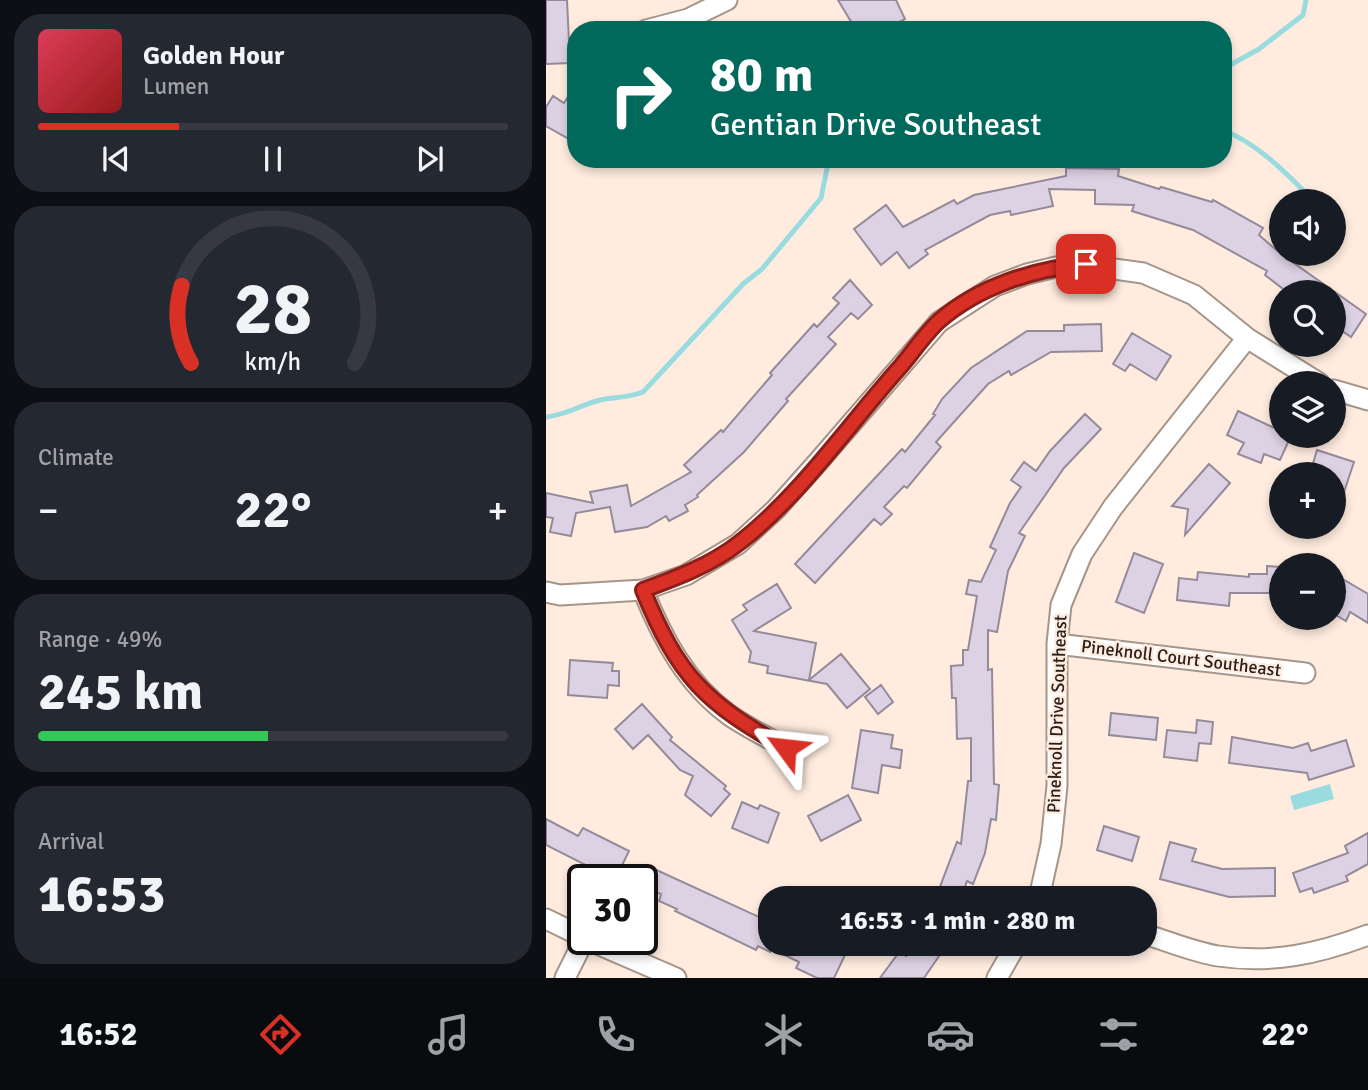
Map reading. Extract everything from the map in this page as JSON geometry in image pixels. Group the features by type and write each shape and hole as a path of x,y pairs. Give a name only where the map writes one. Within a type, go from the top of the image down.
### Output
{"street":[{"path":"680,21 727,0"},
{"path":"546,592 560,596 643,590 687,575 738,544 776,509 939,321 995,286 1056,267 1086,264 1143,273 1194,295 1247,338 1300,371"},
{"name":"Pineknoll Drive Southeast","path":"1046,886 1057,786 1057,644 1061,604 1082,554 1113,507 1247,338"},
{"path":"1346,394 1368,400"},
{"path":"643,590 670,651 710,700 731,716 786,748"},
{"name":"Pineknoll Court Southeast","path":"1057,644 1305,673"},
{"path":"546,919 567,930"},
{"path":"1157,938 1217,956 1265,959 1325,952 1368,935"},
{"path":"565,978 577,955"},
{"path":"622,955 676,978"},
{"path":"997,978 1010,956"}],"water":[{"path":"1330,784 1334,799 1294,810 1290,796"}],"building":[{"path":"546,0 567,0 567,63 546,64"},
{"path":"838,0 896,0 905,19 901,21 851,21"},
{"path":"553,96 564,103 567,98 567,138 546,126 546,107"},
{"path":"1066,168 1119,169 1118,176 1159,189 1161,187 1212,202 1213,200 1263,228 1259,235 1269,244 1269,266 1298,266 1318,280 1271,280 1265,275 1267,271 1193,230 1132,211 1134,205 1095,204 1095,190 1049,189 1053,206 1011,215 1010,211 990,215 925,250 928,254 909,268 897,252 881,265 854,229 886,205 903,227 954,200 957,204 974,195 1066,176"},
{"path":"850,280 872,305 858,319 851,313 828,337 836,344 786,399 788,401 744,452 697,495 698,497 685,505 688,511 669,521 666,516 647,527 615,532 610,507 576,513 571,536 550,532 553,518 546,517 546,493 593,503 590,492 627,485 631,506 691,472 684,465 721,430 723,432 814,324 817,327 839,303 833,298"},
{"path":"1346,300 1366,314 1351,337 1346,333"},
{"path":"1101,324 1102,351 1051,352 1011,375 1009,371 988,384 936,442 941,447 907,488 904,486 884,507 892,514 881,525 874,519 815,583 795,564 902,449 905,452 935,415 933,414 942,399 971,368 1027,331 1064,331 1064,325"},
{"path":"1132,333 1171,356 1156,380 1130,364 1125,371 1113,364"},
{"path":"1238,411 1269,425 1269,448 1286,448 1280,460 1264,454 1261,463 1238,454 1244,443 1227,435"},
{"path":"1085,414 1101,429 1064,468 1019,533 1025,536 1008,571 997,632 988,630 988,670 992,669 994,784 999,785 996,820 991,819 985,853 973,884 967,881 965,886 940,886 957,842 961,844 968,781 971,781 971,738 957,739 956,698 952,698 951,666 963,665 963,650 968,650 977,596 966,594 969,580 981,582 996,550 990,547 1010,503 1021,487 1011,480 1024,462 1036,471 1050,451"},
{"path":"1317,450 1354,462 1346,486 1346,462 1313,462"},
{"path":"1209,464 1230,483 1185,535 1188,509 1172,506"},
{"path":"1134,553 1163,564 1144,613 1116,602"},
{"path":"1269,566 1269,593 1230,593 1229,606 1177,600 1179,578 1197,580 1198,572 1249,577 1249,574 1267,574"},
{"path":"1346,581 1368,594 1368,623 1350,612 1346,621"},
{"path":"777,584 791,608 754,631 816,643 809,680 841,654 870,689 847,708 827,684 767,673 768,666 749,662 751,652 732,620 747,610 743,605"},
{"path":"570,660 613,663 612,671 619,671 619,686 608,685 607,698 568,695"},
{"path":"881,685 893,702 878,714 865,697"},
{"path":"642,704 672,737 670,740 726,786 724,789 730,794 711,816 685,795 693,776 680,770 648,735 633,749 615,729"},
{"path":"1111,713 1158,718 1156,740 1109,735"},
{"path":"1197,720 1213,722 1211,744 1199,743 1197,761 1164,757 1167,730 1196,733"},
{"path":"861,730 893,735 891,748 902,750 900,768 882,765 878,793 852,788"},
{"path":"1232,737 1293,748 1308,743 1311,751 1346,740 1354,766 1309,780 1307,773 1229,763"},
{"path":"848,795 861,820 821,841 808,816"},
{"path":"742,802 758,809 760,805 779,813 768,843 732,828"},
{"path":"546,819 578,836 583,828 629,851 623,864 583,864 546,845"},
{"path":"1104,826 1139,837 1132,861 1097,850"},
{"path":"1368,833 1368,864 1346,876 1348,881 1314,893 1312,888 1300,892 1293,873 1348,853 1345,846"},
{"path":"1170,842 1196,849 1192,861 1222,869 1275,868 1275,896 1229,897 1160,879"},
{"path":"658,871 758,917 756,950 675,911 677,909 659,901 661,894 658,893"},
{"path":"787,956 845,956 834,978 817,978 796,968 799,962"},
{"path":"896,956 939,956 924,978 880,978"}],"waterway":[{"path":"1232,64 1259,49 1303,15 1306,0"},
{"path":"1232,134 1261,152 1302,189"},
{"path":"546,417 600,400 643,392 743,284 762,269 821,198 827,168"}],"route":[{"path":"786,748 731,716 710,700 670,651 643,590 687,575 738,544 776,509 939,321 995,286 1027,274 1086,264"}]}
